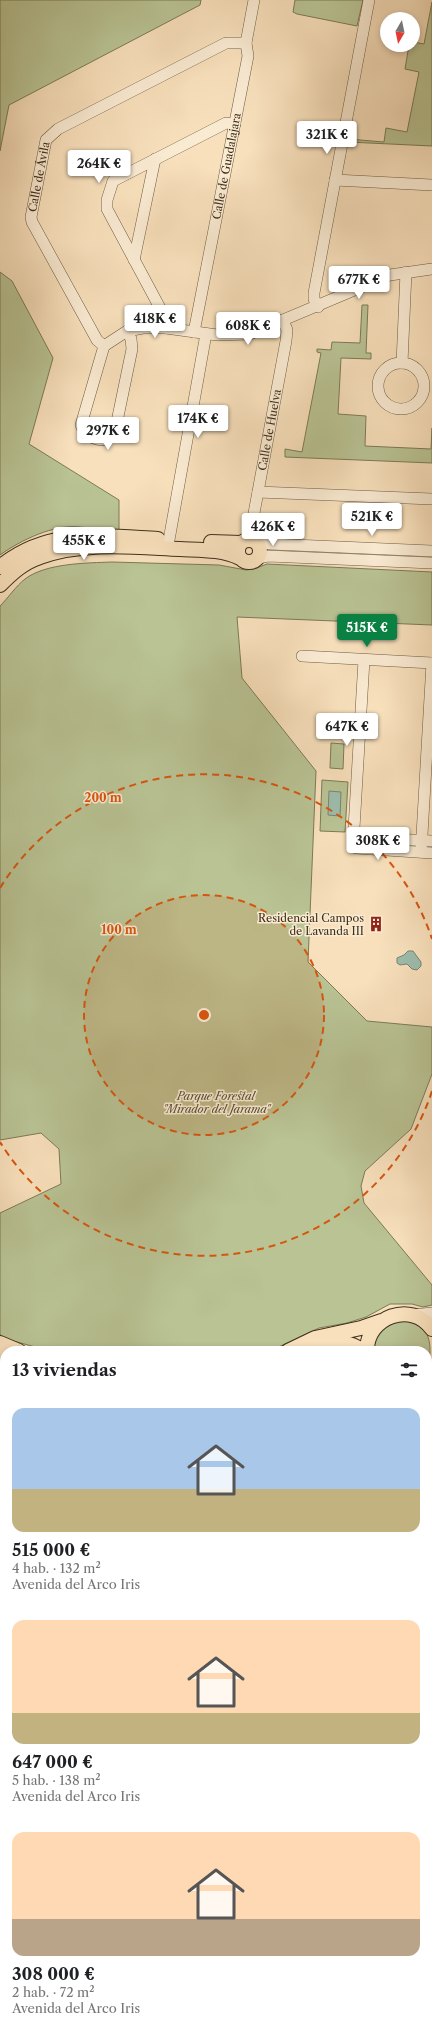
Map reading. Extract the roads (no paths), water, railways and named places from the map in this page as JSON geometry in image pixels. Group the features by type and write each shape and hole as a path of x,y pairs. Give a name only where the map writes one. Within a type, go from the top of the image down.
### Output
{"main road":[{"path":"0,567 20,553 36,545 64,538 100,536 169,540 248,542 260,549 258,558 248,562 223,552 99,547 65,550 38,557 14,571 0,585"},
{"path":"240,558 238,551 248,542"},
{"path":"298,1346 315,1338 361,1328 391,1316 401,1314 412,1315 421,1319 432,1329"},
{"path":"368,1346 369,1337 381,1321"},
{"path":"324,1346 345,1343 356,1346"}],"street":[{"name":"Calle de Guadalajara","path":"194,332 248,56 246,43 254,0"},
{"path":"318,307 314,299 314,293 369,0"},
{"name":"Calle de Ávila","path":"104,346 97,340 32,222 31,217 46,140 58,129 226,43 246,43"},
{"path":"166,328 167,320 107,209 107,200 113,181 226,123 235,124"},
{"path":"134,260 155,159"},
{"path":"334,180 432,185"},
{"path":"127,332 131,339 132,349 115,431 109,439 104,440 92,438 83,429 82,425 104,346 127,332 143,328 166,328 231,336 250,334 318,307 383,278 406,272 432,269"},
{"path":"402,363 406,272"},
{"name":"Calle de Huelva","path":"248,542 286,341 287,330 284,320"},
{"path":"169,540 206,334"},
{"path":"402,363 416,369 421,374 424,389 422,396 411,406 396,408 384,400 379,387 383,373 395,364 402,363"},
{"path":"258,492 432,499"},
{"path":"248,542 432,551"},
{"path":"258,558 268,556 432,563"},
{"path":"302,656 432,663 426,852 356,848 353,845 364,660"},
{"path":"353,836 427,840"},
{"path":"412,1315 432,1313"}],"place":[{"name":"Residencial Campos de Lavanda III","path":"376,924"}],"park label":[{"name":"Parque Forestal \"Mirador del Jarama\"","path":"216,1102"}]}
